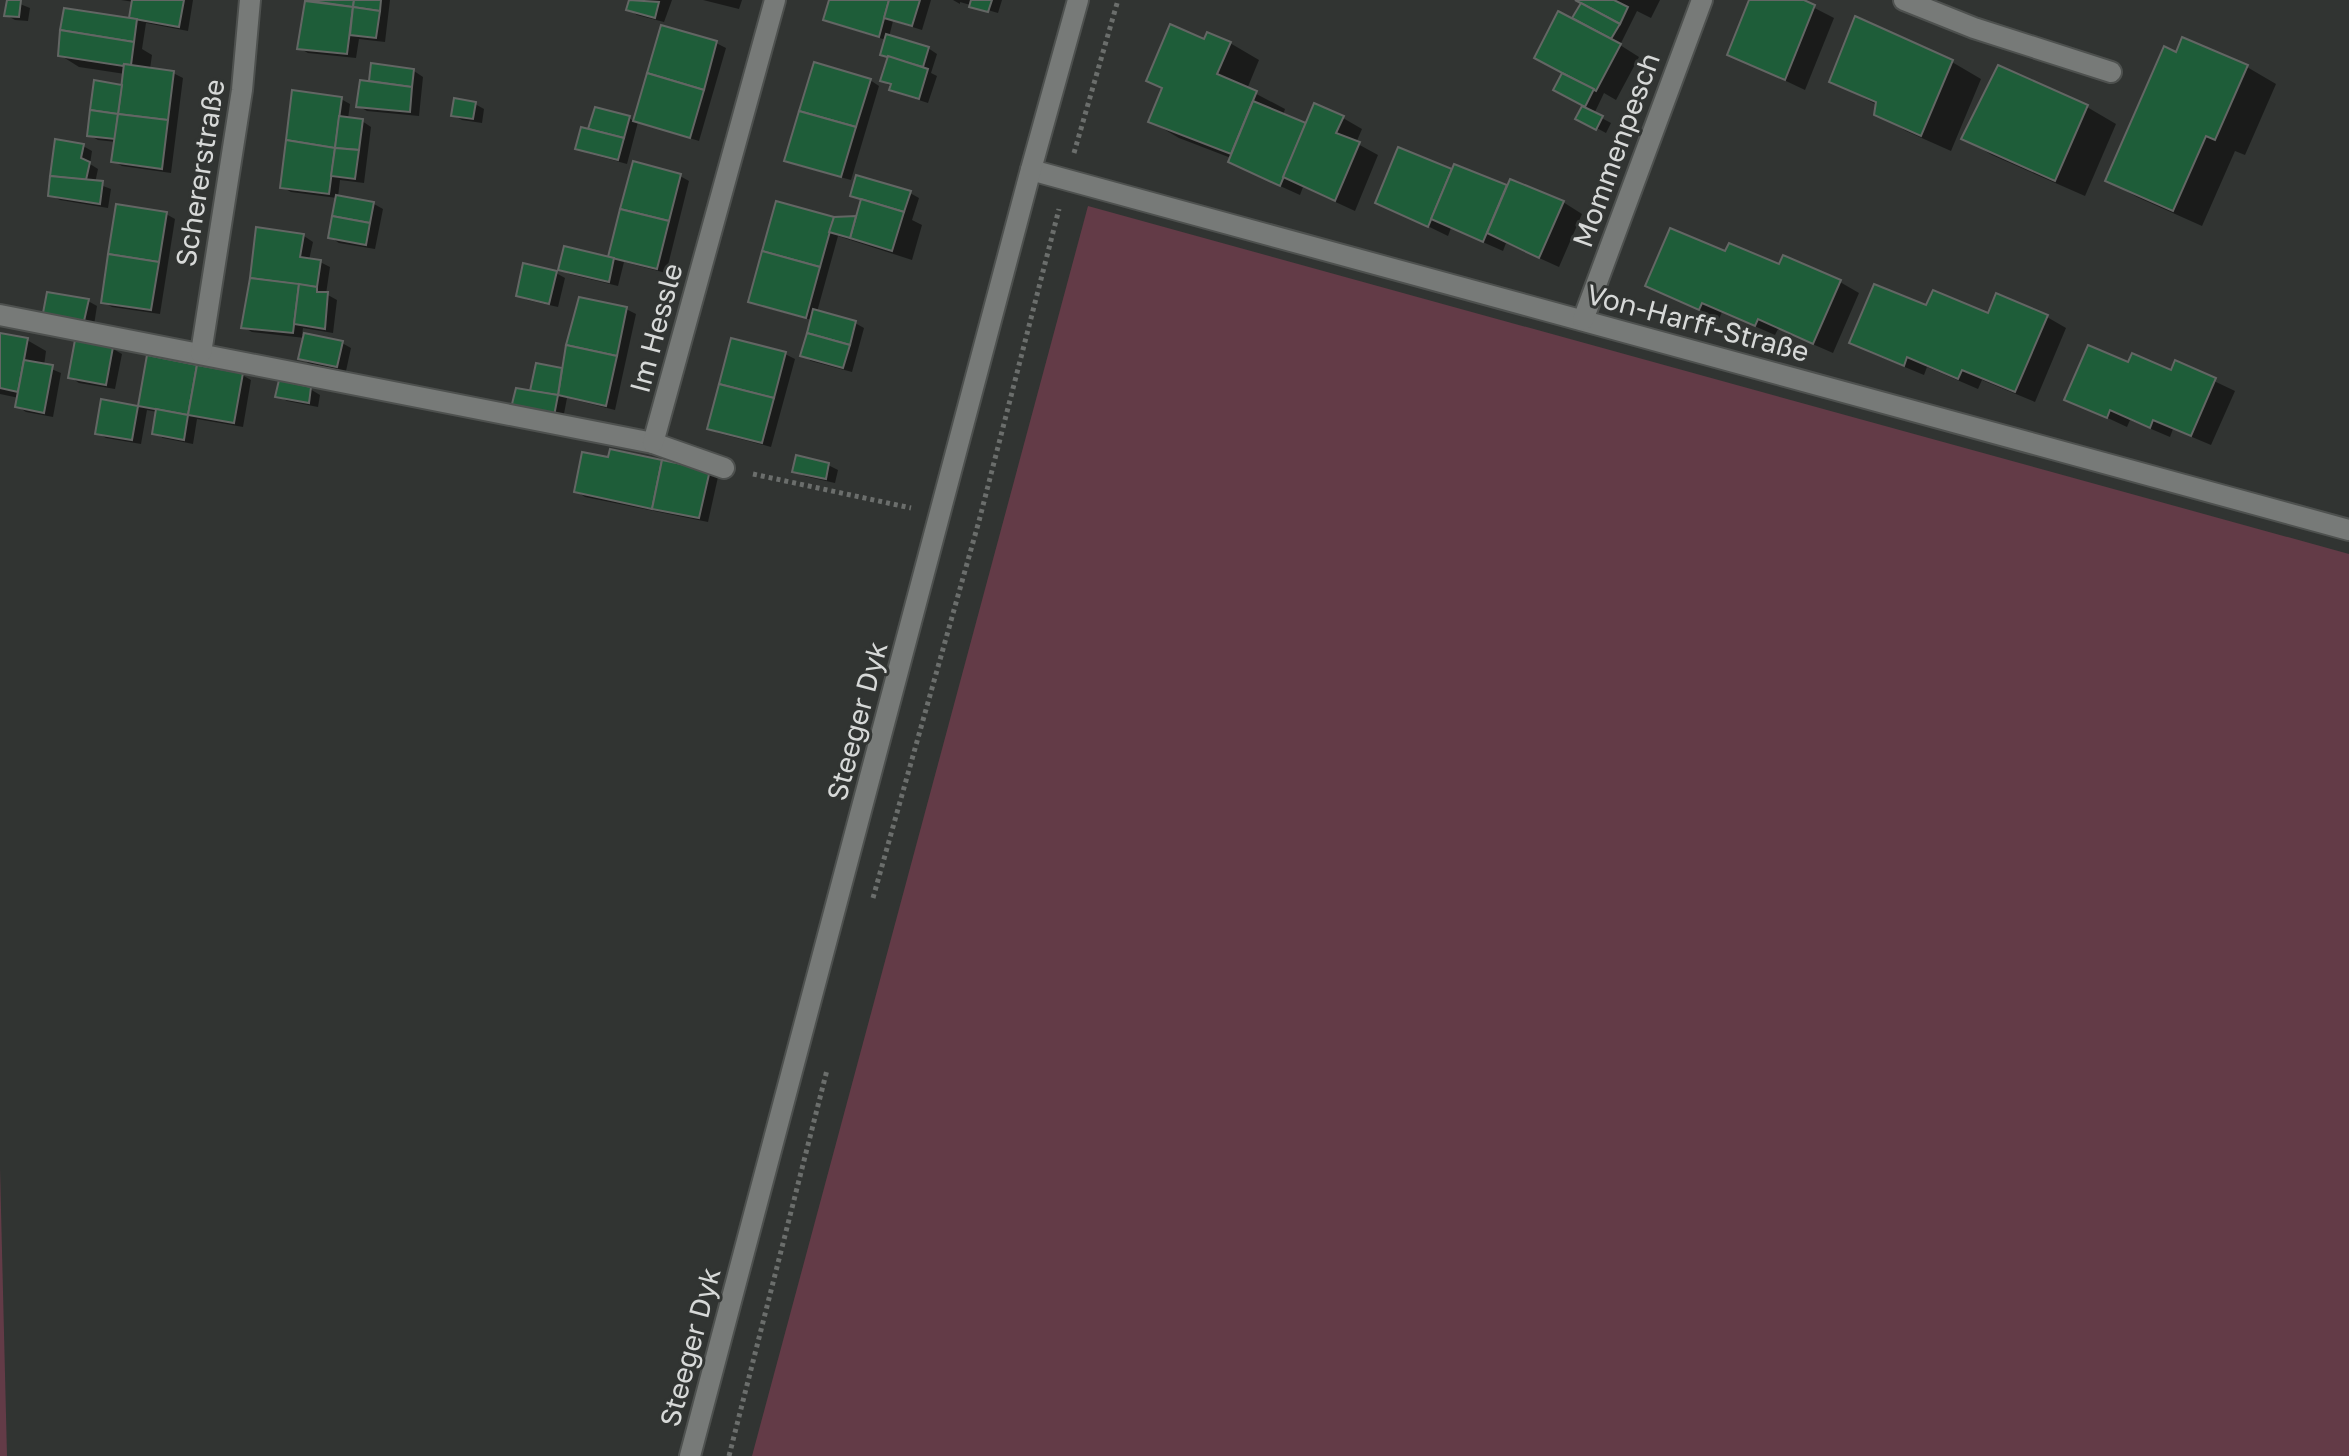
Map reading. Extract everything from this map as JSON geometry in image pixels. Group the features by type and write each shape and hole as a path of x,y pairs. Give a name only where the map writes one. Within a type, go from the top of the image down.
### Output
{"street":[{"name":"Schererstraße","path":"201,353 242,90 250,0"},
{"name":"Im Hessle","path":"653,443 775,0"},
{"name":"Steeger Dyk","path":"690,1456 1078,0"},
{"name":"Mommenpesch","path":"1583,320 1702,0"},
{"path":"1904,0 1974,28 2111,72"},
{"name":"Von-Harff-Straße","path":"1031,170 2349,530"},
{"path":"0,315 653,443 724,468"}],"path":[{"path":"872,903 979,521 1067,179 1118,0"},
{"path":"724,468 979,521"},
{"path":"729,1456 831,1056"}],"shaded area":[{"path":"1088,206 2349,554 2349,1456 752,1456"},
{"path":"0,1168 7,1456 0,1456"}],"building":[{"path":"7,0 21,0 19,17 4,16"},
{"path":"132,0 184,0 179,27 129,18"},
{"path":"305,0 354,0 353,7"},
{"path":"354,0 381,0 380,11 353,7"},
{"path":"629,0 659,2 655,18 626,10"},
{"path":"829,0 889,0 879,37 823,20"},
{"path":"889,0 920,0 912,26 884,18"},
{"path":"971,0 992,0 988,12 969,7"},
{"path":"1575,0 1614,0 1628,7 1620,24"},
{"path":"1749,0 1804,0 1815,5 1785,80 1727,55"},
{"path":"305,1 353,7 347,54 297,49"},
{"path":"1581,3 1620,24 1611,39 1572,18"},
{"path":"353,7 380,11 376,38 350,35"},
{"path":"64,8 137,19 134,42 60,30"},
{"path":"1558,11 1621,44 1596,91 1534,58"},
{"path":"1855,16 1953,60 1921,136 1874,115 1876,102 1829,82"},
{"path":"1170,24 1204,39 1207,32 1231,42 1217,74 1257,91 1231,154 1148,122 1162,88 1146,81"},
{"path":"661,25 717,41 704,90 647,73"},
{"path":"60,30 134,42 131,65 58,56"},
{"path":"886,34 929,47 923,67 880,55"},
{"path":"2182,37 2248,65 2215,140 2206,136 2173,211 2105,181 2164,46 2176,52"},
{"path":"888,56 928,69 919,99 889,90 891,84 880,81"},
{"path":"814,62 871,79 856,127 799,111"},
{"path":"371,63 414,69 412,87 369,81"},
{"path":"124,64 174,71 168,120 118,114"},
{"path":"1998,65 2088,105 2055,181 1961,139"},
{"path":"647,73 704,90 690,138 633,121"},
{"path":"1562,73 1594,89 1585,107 1553,90"},
{"path":"94,80 122,85 118,114 90,110"},
{"path":"360,80 412,87 410,112 356,107"},
{"path":"292,90 342,97 335,148 286,140"},
{"path":"454,98 476,102 473,119 451,116"},
{"path":"1253,101 1306,123 1280,186 1228,162"},
{"path":"1314,103 1344,116 1336,133 1360,142 1335,201 1283,177"},
{"path":"1582,106 1603,116 1596,130 1575,119"},
{"path":"595,107 630,116 624,138 588,129"},
{"path":"90,110 118,114 115,139 87,136"},
{"path":"799,111 856,127 841,177 784,161"},
{"path":"118,114 168,120 162,169 111,162"},
{"path":"339,116 363,119 359,150 335,148"},
{"path":"581,127 624,138 618,160 575,149"},
{"path":"55,139 84,144 81,158 90,162 86,180 50,176"},
{"path":"286,140 335,148 329,194 280,188"},
{"path":"1398,147 1452,169 1428,227 1375,203"},
{"path":"335,148 359,150 355,179 331,176"},
{"path":"633,161 681,174 669,221 620,209"},
{"path":"1454,164 1507,185 1483,242 1431,219"},
{"path":"856,175 911,191 904,212 850,196"},
{"path":"50,176 103,181 100,204 48,196"},
{"path":"1510,179 1564,201 1539,258 1487,233"},
{"path":"336,195 374,202 370,223 332,216"},
{"path":"861,199 904,212 892,251 850,238"},
{"path":"776,201 834,217 820,267 762,251"},
{"path":"116,204 167,212 159,262 108,254"},
{"path":"620,209 669,221 657,269 608,257"},
{"path":"332,216 370,223 366,245 328,238"},
{"path":"856,216 850,238 829,232 834,217"},
{"path":"256,227 304,234 300,257 321,260 317,287 250,278"},
{"path":"1670,228 1725,251 1729,243 1779,264 1783,255 1841,280 1813,344 1758,319 1755,326 1702,303 1699,310 1645,286"},
{"path":"564,246 614,258 609,282 558,270"},
{"path":"762,251 820,267 806,318 748,302"},
{"path":"108,254 159,262 151,310 101,303"},
{"path":"523,263 557,271 549,304 516,296"},
{"path":"250,278 299,284 293,333 241,328"},
{"path":"299,284 317,287 317,292 328,292 325,329 294,324"},
{"path":"1874,284 1926,305 1933,290 1988,313 1996,293 2048,315 2015,392 1962,370 1958,379 1907,357 1904,366 1849,343"},
{"path":"47,292 89,299 84,321 43,313"},
{"path":"579,297 627,307 617,356 566,345"},
{"path":"813,309 856,321 850,345 807,333"},
{"path":"0,333 28,338 18,392 0,388"},
{"path":"304,333 343,341 337,367 298,359"},
{"path":"807,333 850,345 843,368 800,356"},
{"path":"731,338 786,352 774,398 719,384"},
{"path":"75,340 113,347 106,385 68,378"},
{"path":"566,345 617,356 606,406 558,395"},
{"path":"2088,345 2128,362 2132,353 2171,370 2175,360 2216,378 2191,436 2153,420 2150,428 2110,410 2107,418 2064,400"},
{"path":"147,355 197,365 188,415 138,406"},
{"path":"24,360 53,365 44,413 15,407"},
{"path":"536,363 562,368 558,395 530,391"},
{"path":"197,365 243,373 234,423 188,415"},
{"path":"279,380 311,387 309,403 275,397"},
{"path":"719,384 774,398 762,443 707,429"},
{"path":"516,388 558,395 554,416 511,408"},
{"path":"101,399 138,406 132,440 95,434"},
{"path":"156,409 188,415 184,440 152,434"},
{"path":"610,449 662,460 652,509 574,492 582,452 608,457"},
{"path":"796,455 829,463 826,479 792,472"},
{"path":"662,460 710,470 699,518 652,509"}]}
